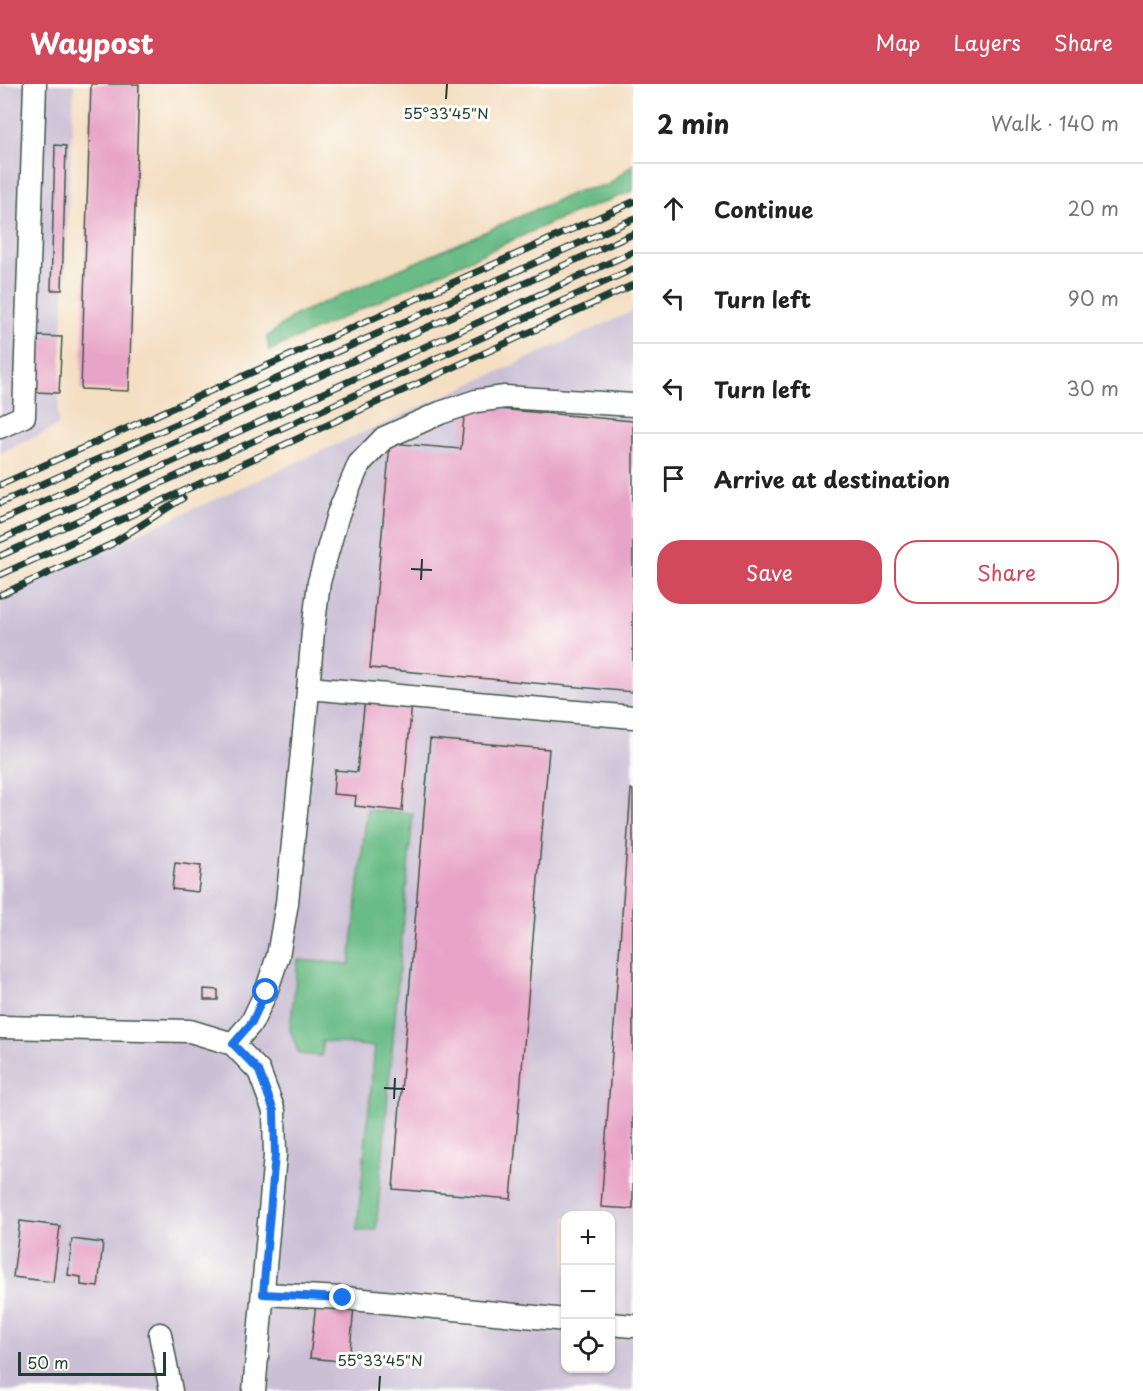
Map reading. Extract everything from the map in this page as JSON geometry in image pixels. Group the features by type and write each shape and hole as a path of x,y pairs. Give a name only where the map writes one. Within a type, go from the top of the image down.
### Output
{"street":[{"path":"0,427 24,416 35,84"},
{"path":"233,1044 252,1022 266,992 278,956 287,903 309,688 312,631 319,582 338,514 359,464 384,438 440,412 476,401 506,397 633,405"},
{"path":"309,688 633,717"},
{"path":"0,1027 190,1031 233,1044 259,1071 274,1111 275,1155 254,1391"},
{"path":"263,1294 343,1298 561,1320"},
{"path":"615,1324 633,1326"},
{"path":"160,1334 171,1391"}],"shaded area":[{"path":"0,84 74,84 58,426 0,453"},
{"path":"633,311 633,1391 0,1391 0,596"}],"green space":[{"path":"633,164 633,191 557,220 269,351 267,337 293,316 578,191 608,185"},
{"path":"367,810 413,813 376,1230 357,1231 375,1047 322,1041 322,1056 299,1054 290,1030 298,960 350,964"}],"building":[{"path":"91,84 139,84 129,391 81,389"},
{"path":"55,145 66,146 62,290 51,290"},
{"path":"38,336 62,337 59,393 35,392"},
{"path":"465,406 633,421 633,692 370,668 390,443 461,449"},
{"path":"365,698 412,702 402,811 355,806 356,796 333,794 335,770 357,772"},
{"path":"430,739 549,749 511,1199 393,1189"},
{"path":"631,789 633,790 633,1209 601,1207"},
{"path":"175,863 201,866 198,892 172,889"},
{"path":"204,989 218,990 218,1000 204,1000"},
{"path":"20,1221 60,1226 53,1282 13,1277"},
{"path":"72,1239 103,1243 98,1287 81,1285 81,1277 68,1275"},
{"path":"316,1302 354,1306 349,1362 310,1358"}],"railway":[{"path":"0,485 633,202"},
{"path":"0,503 633,219"},
{"path":"0,521 633,234"},
{"path":"0,540 633,252"},
{"path":"0,556 633,269"},
{"path":"0,575 633,285"},
{"path":"0,595 110,545 183,498"}],"route":[{"path":"266,992 252,1022 233,1044 259,1071 274,1111 275,1155 263,1294 343,1298"}]}
